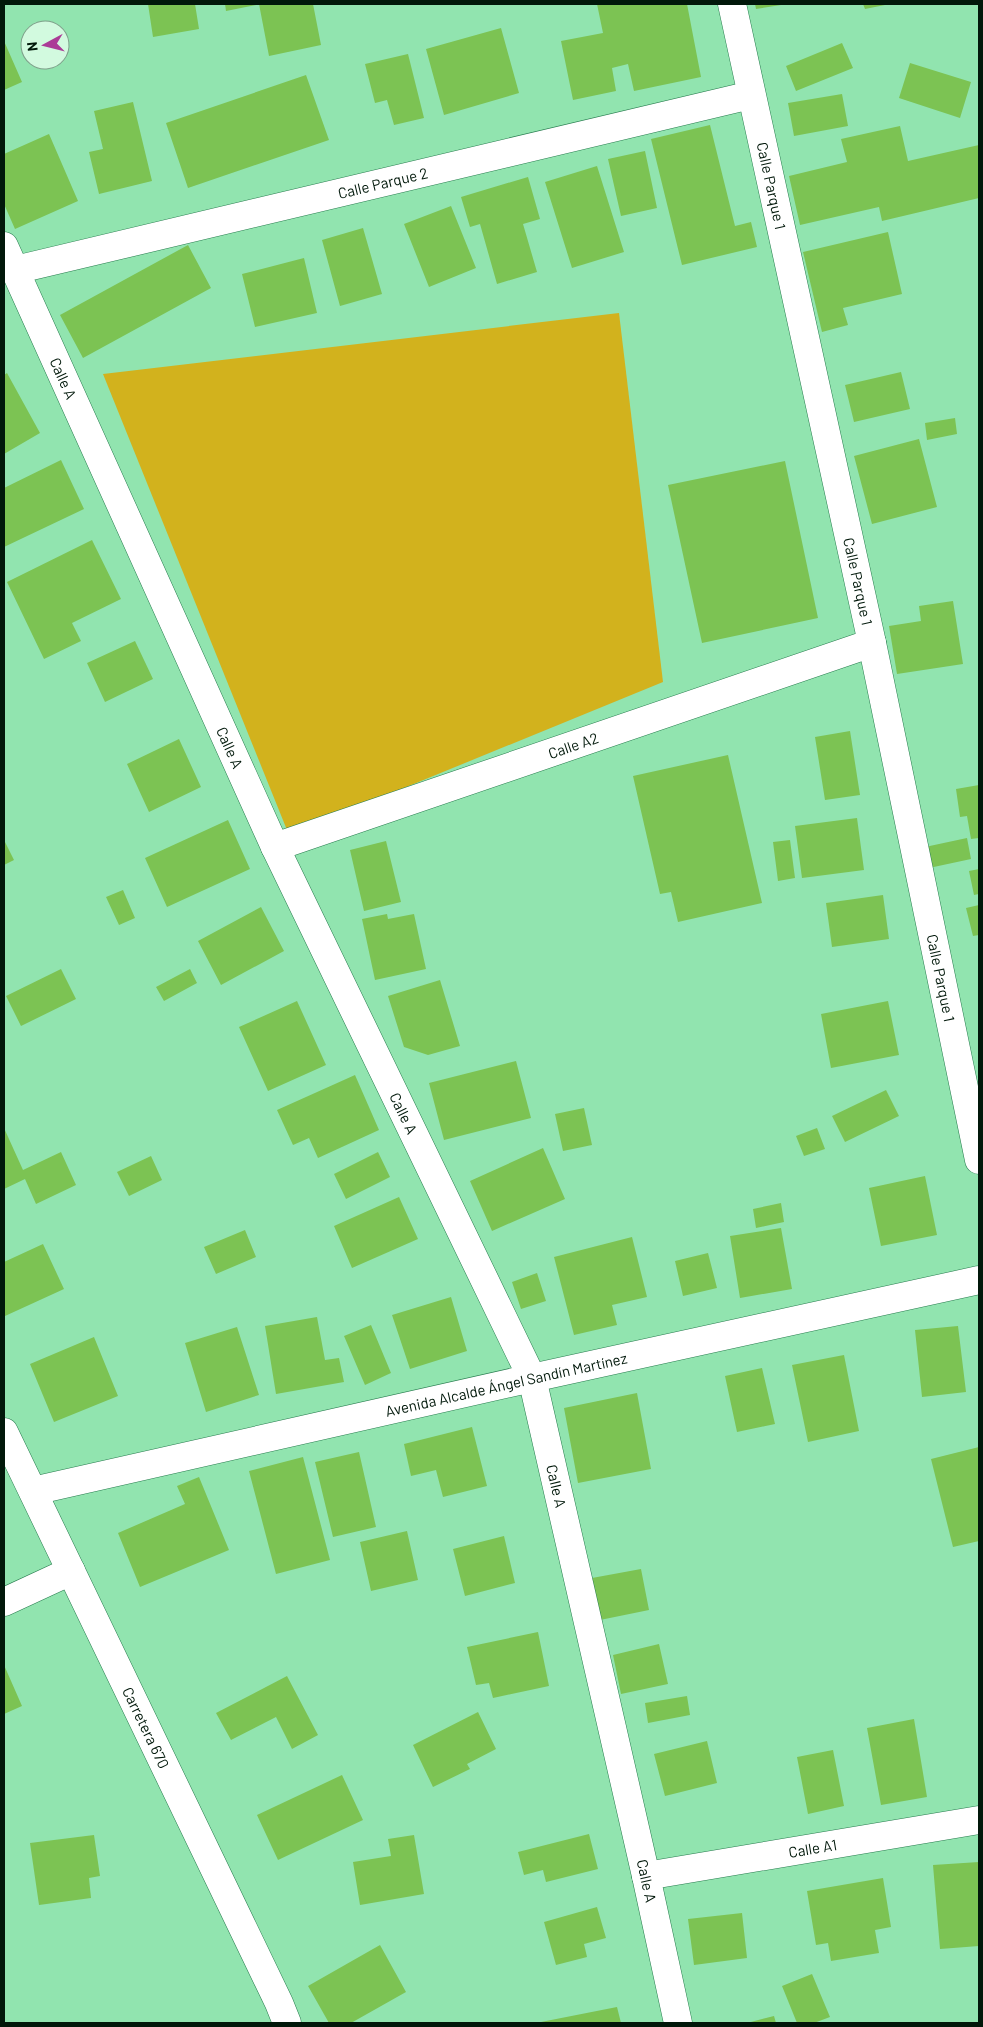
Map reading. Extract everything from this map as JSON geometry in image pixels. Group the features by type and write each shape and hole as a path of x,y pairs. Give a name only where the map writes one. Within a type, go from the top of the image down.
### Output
{"street":[{"name":"Calle Parque 1","path":"732,4 750,94 872,643 979,1160"},
{"name":"Calle Parque 2","path":"9,258 750,94"},
{"name":"Calle A","path":"9,258 275,847 532,1378 678,2023"},
{"name":"Calle A2","path":"275,847 872,643"},
{"name":"Avenida Alcalde Ángel Sandín Martínez","path":"33,1491 532,1378 979,1280"},
{"name":"Carretera 670","path":"4,1432 279,2002 287,2023"},
{"path":"4,1602 71,1571"},
{"name":"Calle A1","path":"646,1876 979,1820"}],"shaded area":[{"path":"619,313 663,682 289,835 103,374"}],"building":[{"path":"148,4 195,4 199,29 153,37"},
{"path":"225,4 256,4 256,5 226,11"},
{"path":"259,4 313,4 321,45 269,56"},
{"path":"597,4 687,4 701,77 634,91 628,64 612,68 616,91 573,100 561,41 603,33"},
{"path":"755,4 781,4 781,5 756,9"},
{"path":"863,4 885,4 885,5 865,9"},
{"path":"501,28 519,93 444,115 426,49"},
{"path":"4,41 22,82 4,90"},
{"path":"842,43 853,68 796,91 786,66"},
{"path":"408,54 424,118 394,125 387,100 375,103 365,64"},
{"path":"910,63 971,82 960,118 899,98"},
{"path":"306,75 329,140 188,188 166,123"},
{"path":"842,94 848,126 794,136 788,103"},
{"path":"133,102 152,181 99,194 89,152 103,149 94,111"},
{"path":"710,125 735,226 751,222 757,247 682,265 651,139"},
{"path":"900,126 908,161 979,145 979,198 882,221 879,207 800,225 789,176 847,162 841,139"},
{"path":"49,134 78,201 15,229 4,204 4,154"},
{"path":"645,151 657,208 621,216 608,159"},
{"path":"597,166 624,252 572,268 545,182"},
{"path":"528,177 540,219 523,224 537,272 497,284 480,224 470,227 461,197"},
{"path":"451,206 476,268 429,287 404,224"},
{"path":"363,228 382,294 340,306 322,240"},
{"path":"888,232 902,294 843,308 848,325 822,332 803,252"},
{"path":"188,245 211,288 83,358 60,315"},
{"path":"304,258 317,313 255,327 242,274"},
{"path":"901,372 910,409 854,422 845,385"},
{"path":"7,373 40,433 4,454 4,375"},
{"path":"955,418 957,434 927,440 925,423"},
{"path":"919,439 937,507 872,524 854,456"},
{"path":"61,460 84,509 4,547 4,488"},
{"path":"785,461 818,618 702,643 668,485"},
{"path":"92,540 121,599 72,623 81,641 44,659 7,582"},
{"path":"953,601 963,664 897,674 889,626 921,621 919,606"},
{"path":"135,641 153,679 105,702 87,663"},
{"path":"850,731 860,795 825,800 815,737"},
{"path":"179,739 201,787 149,812 127,764"},
{"path":"728,755 762,903 678,922 671,892 660,894 633,776"},
{"path":"979,785 979,838 971,839 967,816 960,817 956,789"},
{"path":"857,818 864,870 802,878 795,826"},
{"path":"228,820 250,869 167,907 145,858"},
{"path":"967,838 971,859 929,868 925,847"},
{"path":"4,840 14,860 4,865"},
{"path":"790,840 795,878 778,881 773,842"},
{"path":"386,841 401,902 364,911 350,850"},
{"path":"979,869 979,894 974,895 969,871"},
{"path":"123,890 135,918 119,925 106,897"},
{"path":"883,895 889,939 832,947 826,903"},
{"path":"979,905 979,935 973,936 966,908"},
{"path":"261,907 284,951 221,985 198,941"},
{"path":"387,914 388,919 414,914 426,969 375,980 362,919"},
{"path":"61,969 76,999 21,1026 6,996"},
{"path":"190,969 197,983 164,1001 156,987"},
{"path":"440,980 460,1046 428,1055 404,1047 388,996"},
{"path":"297,1001 326,1065 268,1091 239,1027"},
{"path":"888,1001 899,1055 831,1068 821,1014"},
{"path":"516,1061 531,1118 444,1140 429,1083"},
{"path":"355,1075 379,1130 318,1158 309,1138 293,1145 277,1110"},
{"path":"886,1090 899,1116 845,1142 832,1116"},
{"path":"584,1108 592,1145 563,1151 555,1114"},
{"path":"4,1128 23,1170 61,1152 76,1185 36,1204 25,1179 4,1189"},
{"path":"817,1128 825,1149 804,1156 796,1136"},
{"path":"543,1148 565,1199 492,1231 470,1181"},
{"path":"378,1152 390,1177 346,1199 334,1174"},
{"path":"151,1156 162,1180 129,1196 117,1172"},
{"path":"925,1176 937,1235 881,1246 869,1188"},
{"path":"399,1197 418,1239 352,1268 334,1226"},
{"path":"781,1203 784,1222 756,1228 753,1209"},
{"path":"781,1228 792,1289 740,1298 730,1236"},
{"path":"245,1230 256,1257 216,1274 204,1247"},
{"path":"632,1237 647,1297 612,1305 617,1325 574,1335 554,1257"},
{"path":"43,1244 64,1289 5,1316 4,1262"},
{"path":"708,1253 717,1288 683,1296 675,1261"},
{"path":"537,1273 546,1301 521,1309 512,1282"},
{"path":"451,1297 467,1351 410,1369 392,1315"},
{"path":"317,1317 325,1360 339,1358 344,1382 276,1394 265,1326"},
{"path":"371,1325 391,1373 365,1385 344,1336"},
{"path":"958,1326 966,1392 922,1397 915,1330"},
{"path":"237,1327 259,1395 206,1412 185,1343"},
{"path":"94,1337 118,1396 54,1422 30,1364"},
{"path":"844,1355 859,1431 808,1442 792,1365"},
{"path":"762,1368 775,1424 737,1432 725,1376"},
{"path":"637,1393 651,1469 578,1483 564,1408"},
{"path":"472,1427 487,1486 443,1497 436,1470 411,1476 404,1444"},
{"path":"979,1447 979,1541 953,1547 931,1459"},
{"path":"359,1452 376,1527 333,1537 315,1462"},
{"path":"303,1457 330,1560 276,1574 249,1471"},
{"path":"199,1477 229,1550 140,1587 118,1533 185,1504 177,1486"},
{"path":"407,1531 418,1580 371,1591 360,1542"},
{"path":"504,1536 515,1583 465,1596 453,1549"},
{"path":"641,1569 649,1610 600,1620 592,1578"},
{"path":"538,1632 549,1686 493,1698 489,1683 476,1685 467,1647"},
{"path":"659,1644 668,1684 621,1694 613,1655"},
{"path":"4,1665 22,1706 4,1714"},
{"path":"287,1676 318,1735 292,1749 276,1717 231,1740 216,1713"},
{"path":"687,1696 690,1715 648,1723 645,1703"},
{"path":"478,1712 496,1749 467,1764 470,1769 433,1787 413,1745"},
{"path":"914,1719 927,1797 881,1805 867,1728"},
{"path":"707,1741 717,1783 665,1796 654,1754"},
{"path":"833,1750 844,1806 808,1814 797,1757"},
{"path":"342,1775 363,1820 278,1860 257,1815"},
{"path":"589,1834 598,1869 546,1882 543,1870 524,1875 518,1852"},
{"path":"94,1835 100,1876 89,1878 91,1898 39,1905 30,1843"},
{"path":"414,1835 424,1894 360,1905 353,1862 391,1856 388,1839"},
{"path":"979,1862 979,1946 940,1949 933,1865"},
{"path":"883,1878 891,1927 875,1930 879,1953 831,1961 828,1943 816,1945 807,1891"},
{"path":"597,1907 606,1938 584,1944 587,1957 556,1965 544,1922"},
{"path":"742,1913 747,1958 694,1965 688,1919"},
{"path":"380,1945 406,1992 351,2023 329,2023 308,1986"},
{"path":"812,1974 830,2017 814,2023 797,2023 782,1986"},
{"path":"617,2007 621,2023 541,2023 541,2022"},
{"path":"774,2016 776,2023 747,2023"}]}
